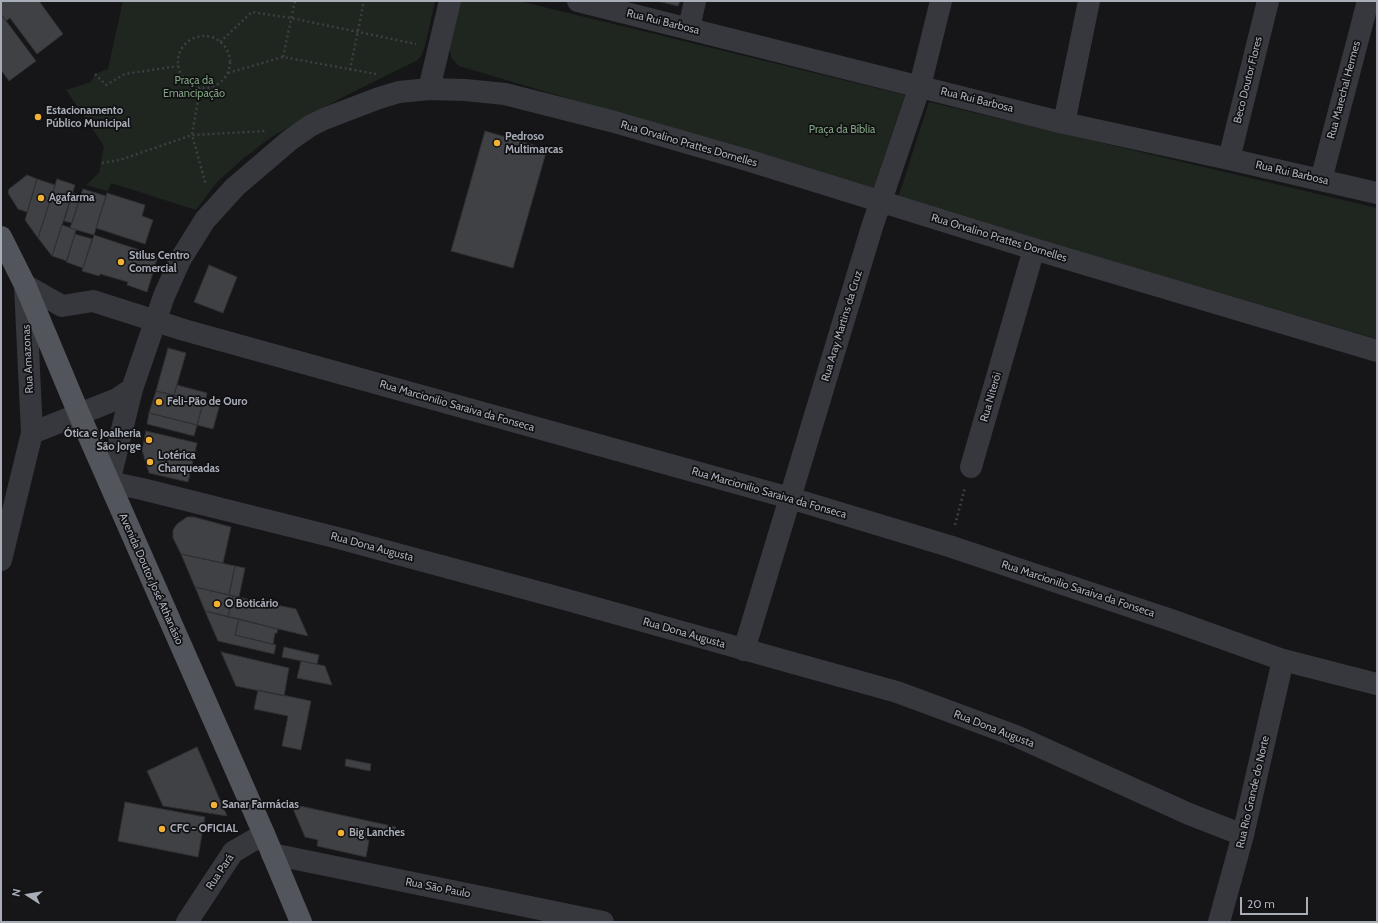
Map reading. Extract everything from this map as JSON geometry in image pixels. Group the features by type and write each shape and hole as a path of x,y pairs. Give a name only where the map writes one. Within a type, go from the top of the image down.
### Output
{"main road":[{"name":"Avenida Doutor José Athanásio","path":"1,237 25,285 79,414 264,834 301,922"}],"street":[{"path":"429,89 450,1"},
{"name":"Rua Rui Barbosa","path":"578,1 1064,123 1377,193"},
{"path":"689,28 695,1"},
{"name":"Rua Aray Martins da Cruz","path":"744,650 872,227 920,86 941,1"},
{"path":"1064,123 1089,1"},
{"name":"Beco Doutor Flores","path":"1229,159 1268,1"},
{"name":"Rua Marechal Hermes","path":"1321,180 1368,1"},
{"name":"Rua Orvalino Prattes Dornelles","path":"109,482 132,389 164,296 180,260 206,220 235,187 290,140 310,126 324,119 380,98 400,92 429,89 465,90 505,94 619,123 750,161 1034,249 1377,351"},
{"name":"Rua Niterói","path":"971,467 1034,249"},
{"name":"Rua Marcionilio Saraiva da Fonseca","path":"25,285 62,306 93,301 155,321 790,498 949,546 1171,620 1282,660 1377,684"},
{"name":"Rua Amazonas","path":"1,560 32,433 25,285"},
{"path":"32,433 117,400 132,389"},
{"name":"Rua Dona Augusta","path":"109,482 338,538 897,692 1016,736 1189,814 1243,835"},
{"name":"Rua Rio Grande do Norte","path":"1219,922 1243,835 1282,660"},
{"name":"Rua Pará","path":"187,922 232,852 264,834"},
{"name":"Rua São Paulo","path":"272,854 604,922"}],"path":[{"path":"283,56 295,1"},
{"path":"350,70 364,1"},
{"path":"220,42 252,12 291,18 417,44"},
{"path":"203,36 220,42 226,48 229,56 230,64 228,73 223,80 209,88 192,86 180,74 178,66 182,49 188,42 203,36"},
{"path":"228,73 283,56 379,75"},
{"path":"95,74 106,85 125,74 178,66"},
{"path":"200,88 192,135 206,186"},
{"path":"102,163 120,160 192,135 267,131"},
{"path":"949,546 971,467"}],"green space":[{"name":"Praça da Emancipação","path":"123,1 435,1 425,46 418,60 347,95 270,138 244,158 217,182 196,210 111,183 108,191 86,185 99,173 104,146 66,90 91,82 95,74 108,69"},
{"name":"Praça da Bíblia","path":"460,1 519,1 905,95 873,189 459,66 452,59 448,45"},
{"path":"929,102 1377,208 1377,339 898,198"}],"building":[{"path":"1,1 39,1 63,34 37,54 10,18 6,21 1,14"},
{"path":"657,1 680,1 678,6"},
{"path":"1,14 36,61 9,81 1,70"},
{"path":"485,131 547,149 513,268 451,251"},
{"path":"27,175 37,179 27,212 18,209 8,193 9,189"},
{"name":"Agafarma","path":"37,179 55,185 38,238 25,220"},
{"path":"57,179 75,185 52,256 38,238"},
{"path":"83,189 106,196 94,235 70,228"},
{"path":"73,193 81,195 72,223 64,221"},
{"path":"107,193 145,205 142,216 153,220 145,244 96,228"},
{"path":"62,225 76,230 67,261 52,256"},
{"path":"75,234 92,239 83,268 66,262"},
{"name":"Stilus Centro Comercial","path":"94,235 158,256 147,292 127,285 128,282 100,274 99,276 82,271"},
{"path":"209,265 237,277 223,313 194,302"},
{"path":"168,348 186,353 174,395 156,391"},
{"path":"177,385 207,393 205,403 174,395"},
{"path":"156,391 203,403 197,425 149,413"},
{"path":"205,401 220,404 213,429 197,425 203,403 205,403"},
{"path":"149,413 197,425 194,436 147,424"},
{"path":"146,431 197,443 188,482 149,473 142,450"},
{"path":"187,517 194,517 231,527 223,563 181,554 173,538 173,530 177,524"},
{"path":"181,554 235,566 229,595 195,587"},
{"path":"235,566 245,568 239,597 229,595"},
{"name":"O Boticário","path":"195,587 233,596 228,617 205,611"},
{"path":"233,596 296,609 308,636 228,617"},
{"path":"205,611 239,619 235,635 276,645 274,654 218,641"},
{"path":"239,619 278,629 277,633 275,633 273,644 235,635"},
{"path":"284,647 319,655 317,664 282,657"},
{"path":"221,652 289,668 284,696 236,686"},
{"path":"301,661 325,666 332,685 297,678"},
{"path":"258,690 311,701 301,750 282,746 288,716 254,709"},
{"path":"197,747 227,816 163,806 147,771"},
{"path":"346,759 371,764 370,771 345,766"},
{"name":"CFC - OFICIAL","path":"125,802 205,817 198,857 118,841"},
{"path":"291,804 396,827 395,832 369,826 366,840 369,840 366,857 317,846 318,840 305,837"}],"place":[{"name":"Estacionamento Público Municipal","path":"38,117"},
{"name":"Pedroso Multimarcas","path":"497,143"},
{"name":"Agafarma","path":"41,198"},
{"name":"Stilus Centro Comercial","path":"121,262"},
{"name":"Feli-Pão de Ouro","path":"159,402"},
{"name":"Ótica e Joalheria São Jorge","path":"149,440"},
{"name":"Lotérica Charqueadas","path":"150,462"},
{"name":"O Boticário","path":"217,604"},
{"name":"Sanar Farmácias","path":"214,805"},
{"name":"CFC - OFICIAL","path":"162,829"},
{"name":"Big Lanches","path":"341,833"}]}
